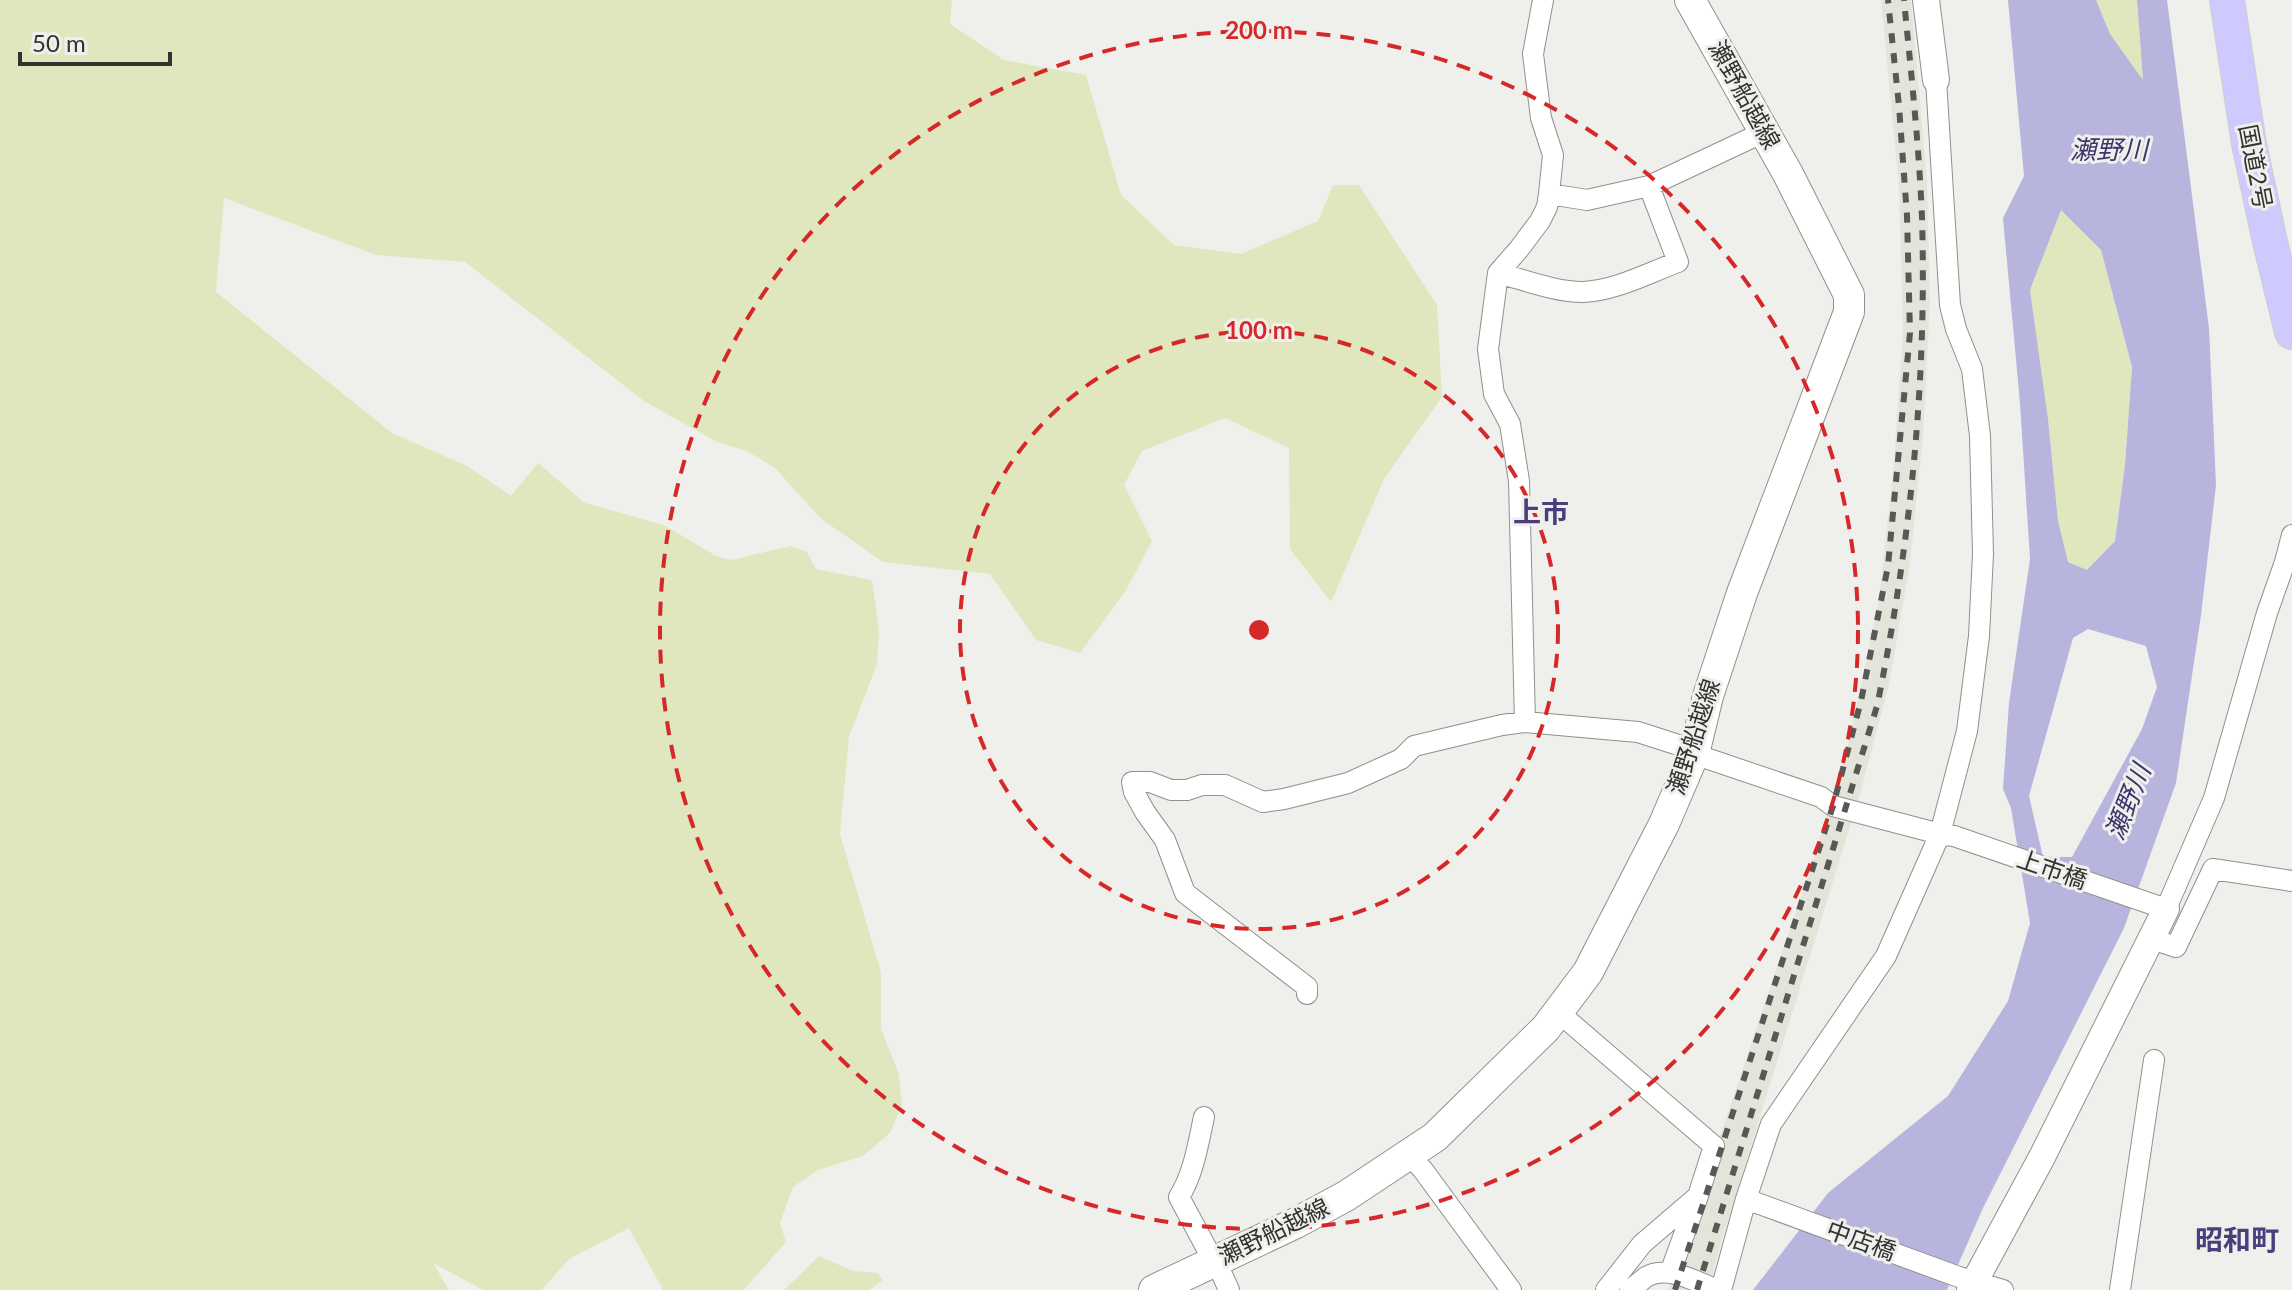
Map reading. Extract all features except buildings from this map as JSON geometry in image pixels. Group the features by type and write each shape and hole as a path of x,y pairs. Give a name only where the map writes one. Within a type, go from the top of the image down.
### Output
{"highway":[{"name":"国道2号","path":"2227,0 2249,144 2292,332"}],"main road":[{"name":"瀬野船越線","path":"1154,1290 1296,1223 1346,1196 1409,1155 1435,1137 1546,1028 1588,972 1609,934 1664,824 1694,752 1708,696 1742,593 1849,312 1849,295 1820,235 1690,0"}],"street":[{"path":"1525,722 1519,481 1510,424 1494,394 1488,349 1498,273 1540,221 1547,207 1553,155 1541,118 1533,54 1543,0"},
{"path":"1621,1269 1637,1262 1672,1267 1680,1275 1719,1290 1754,1202 1771,1124 1886,956 1947,835 1967,731 1979,636 1983,554 1980,436 1972,369 1950,305 1936,80 1926,0"},
{"path":"1549,194 1587,200 1649,186 1764,132"},
{"path":"1498,273 1584,292 1609,288 1678,262 1649,186"},
{"path":"1968,1283 2042,1157 2152,939 2158,906 2214,798 2292,535"},
{"name":"上市橋","path":"1307,994 1307,987 1185,893 1165,840 1145,812 1132,782 1150,782 1171,790 1225,785 1263,802 1348,783 1401,759 1414,746 1502,725 1525,722 1638,732 1821,797 1833,806 1947,835 2158,906"},
{"path":"2152,939 2176,947 2213,869 2292,881"},
{"path":"1558,1012 1714,1146 1672,1267"},
{"path":"2120,1290 2154,1060"},
{"path":"1204,1117 1196,1156 1179,1197 1229,1290"},
{"path":"1409,1155 1511,1290"},
{"path":"1606,1290 1642,1244 1698,1196"},
{"name":"中店橋","path":"1754,1202 1968,1283 2003,1290"},
{"path":"1630,1290 1649,1275 1672,1267"}],"shaded area":[{"path":"1881,0 1911,0 1927,181 1930,303 1923,436 1910,563 1889,685 1858,801 1709,1290 1668,1290 1812,864 1849,741 1879,601 1893,473 1903,333 1899,187"}],"green space":[{"path":"0,0 952,0 950,24 1004,60 1086,75 1121,195 1174,245 1241,254 1318,221 1333,185 1359,185 1437,305 1442,397 1384,479 1331,602 1290,549 1289,448 1225,418 1142,451 1124,485 1152,541 1125,592 1080,653 1036,640 990,574 883,562 820,518 775,468 747,451 717,442 644,401 465,262 376,255 224,198 216,292 392,433 467,466 511,496 538,463 585,503 664,525 716,556 731,560 791,546 807,552 816,569 872,580 879,631 877,664 849,737 840,834 881,972 881,1029 899,1074 902,1105 890,1133 863,1156 818,1170 793,1187 780,1223 786,1242 744,1290 663,1290 629,1228 569,1259 542,1290 483,1290 433,1263 449,1290 0,1290"},
{"path":"2096,0 2137,0 2143,82 2110,34"},
{"path":"2061,209 2101,250 2132,367 2125,465 2115,541 2087,570 2068,562 2058,521 2030,290"},
{"path":"819,1256 853,1271 877,1273 883,1280 869,1290 784,1290"}],"water":[{"name":"瀬野川","path":"2008,0 2096,0 2110,34 2143,80 2137,0 2167,0 2209,328 2216,485 2201,615 2176,783 2124,928 1983,1208 1947,1290 1753,1290 1828,1193 1948,1096 2008,1001 2030,923 2011,808 2003,789 2009,703 2030,559 2003,218 2024,176","holes":["2061,210 2101,250 2132,367 2125,465 2115,541 2087,570 2068,562 2058,521 2030,290","2088,629 2146,646 2157,687 2142,729 2072,857 2043,857 2029,796 2073,638"]}],"railway":[{"path":"1675,1290 1833,806 1861,701 1888,566 1910,333 1907,216 1888,0"},
{"path":"1697,1290 1877,706 1899,586 1919,402 1923,279 1919,163 1904,0"}],"district":[{"name":"上市","path":"1541,512"},
{"name":"昭和町","path":"2237,1240"}]}
